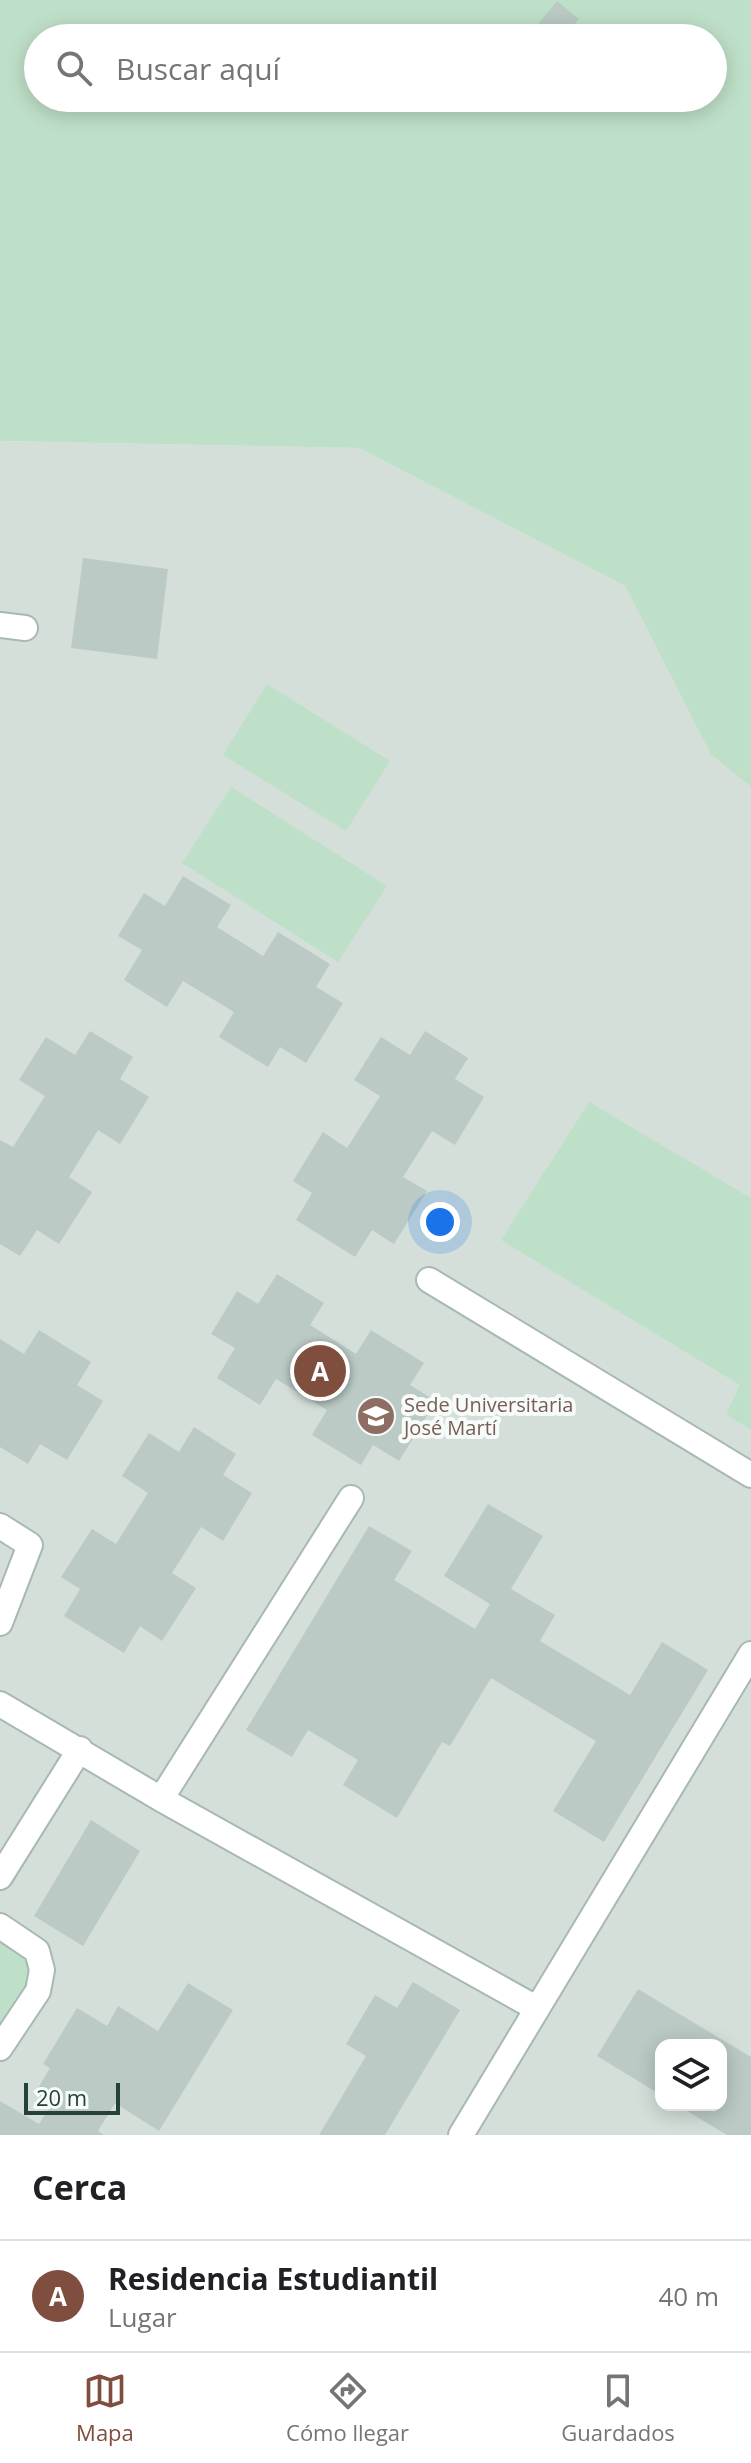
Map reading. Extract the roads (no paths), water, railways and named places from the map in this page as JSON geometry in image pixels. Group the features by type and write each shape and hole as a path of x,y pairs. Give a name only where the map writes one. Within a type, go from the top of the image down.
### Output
{"lane":[{"path":"0,625 25,628"},
{"path":"429,1280 751,1475"},
{"path":"161,1799 351,1498"},
{"path":"0,1526 30,1545 0,1623"},
{"path":"461,2135 751,1654"},
{"path":"0,1704 161,1799 536,2008"},
{"path":"0,1877 80,1749"},
{"path":"0,1926 37,1951 42,1970 38,1991 0,2048"}],"place":[{"name":"Residencia Estudiantil","path":"320,1371"},
{"name":"Sede Universitaria José Martí","path":"376,1416"}]}
